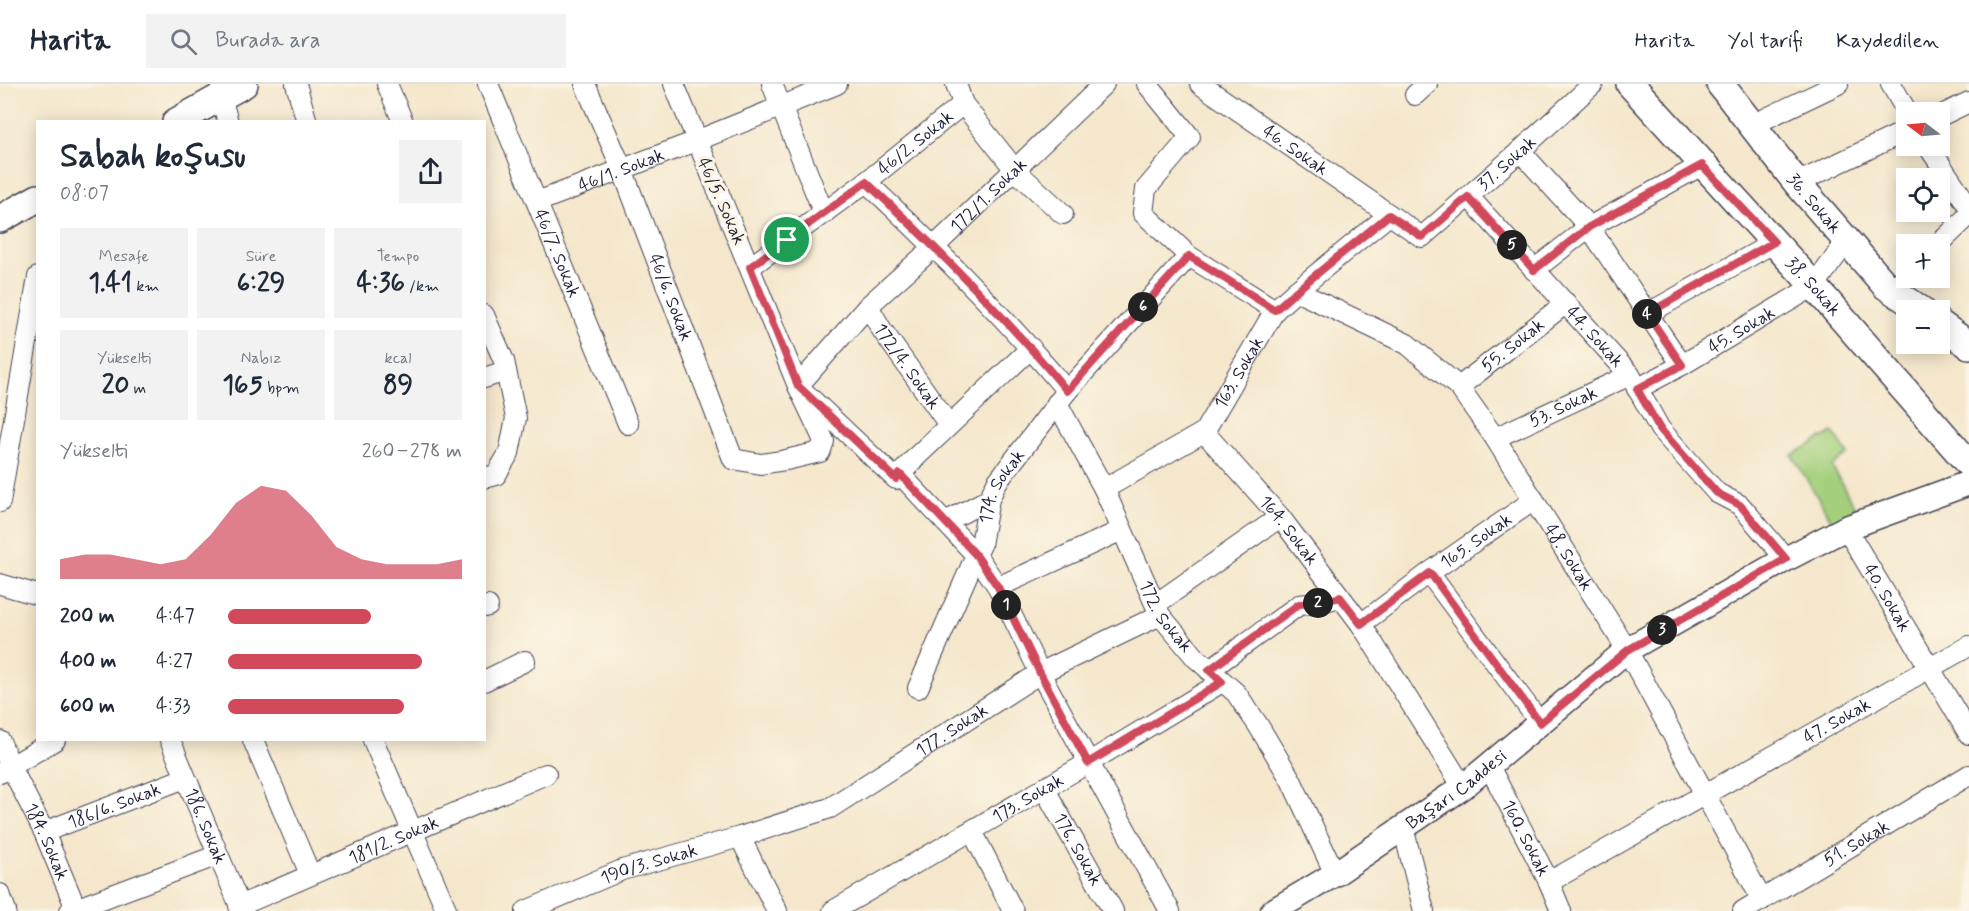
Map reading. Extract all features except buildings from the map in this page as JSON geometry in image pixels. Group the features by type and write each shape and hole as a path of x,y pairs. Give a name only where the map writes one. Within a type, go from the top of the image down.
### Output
{"main road":[{"name":"38. Sokak","path":"1630,84 1815,286 1969,464"},
{"name":"36. Sokak","path":"1720,84 1797,183 1879,278 1896,282"},
{"path":"181,120 231,101"},
{"path":"0,219 36,199"},
{"name":"36. Sokak","path":"1903,288 1913,300"},
{"path":"1950,331 1969,345"}],"street":[{"path":"296,84 307,120"},
{"path":"387,84 402,120"},
{"name":"46/7. Sokak","path":"488,84 628,424"},
{"name":"46/6. Sokak","path":"585,84 622,169 733,459 761,464 786,460"},
{"name":"46/5. Sokak","path":"674,84 798,386 824,441 820,452 786,460"},
{"path":"772,84 824,214"},
{"name":"46/1. Sokak","path":"537,202 837,84"},
{"name":"46/2. Sokak","path":"956,84 963,104 1016,171 1063,214"},
{"name":"172/1. Sokak","path":"798,386 868,306 1016,171 1104,84"},
{"path":"1147,84 1190,137 1146,189 1143,213 1189,256 1275,310"},
{"name":"46. Sokak","path":"1200,84 1215,92 1389,215"},
{"name":"37. Sokak","path":"1389,215 1422,237 1593,84"},
{"path":"1752,125 1838,84"},
{"path":"1891,84 1901,102"},
{"path":"1950,111 1969,102"},
{"name":"46/2. Sokak","path":"750,267 866,182 963,104"},
{"path":"1797,183 1896,136"},
{"path":"1520,151 1589,227 1682,365"},
{"path":"1935,156 1969,207"},
{"path":"1534,270 1589,227 1702,165"},
{"name":"172. Sokak","path":"866,182 935,246 1032,348 1062,397 1158,609 1196,658 1236,693 1258,724 1286,770 1335,873"},
{"name":"44. Sokak","path":"1468,197 1566,303 1634,382 1660,429 1717,493 1740,505 1786,559"},
{"name":"163. Sokak","path":"1204,432 1275,310 1389,215"},
{"path":"1949,234 1969,215"},
{"path":"1815,286 1847,241"},
{"path":"1647,314 1774,242"},
{"name":"174. Sokak","path":"918,688 981,545 989,498 997,482 1062,397 1189,256"},
{"name":"45. Sokak","path":"1634,382 1682,365 1815,286"},
{"name":"48. Sokak","path":"1296,291 1407,344 1459,387 1495,438 1628,650 1762,900"},
{"path":"0,502 31,367 36,303"},
{"name":"55. Sokak","path":"1459,387 1566,303"},
{"name":"172/4. Sokak","path":"868,306 882,330 950,425"},
{"path":"486,320 504,361 516,418 509,453 490,477"},
{"path":"798,386 896,479 1032,348"},
{"path":"486,377 506,370"},
{"name":"53. Sokak","path":"1495,438 1634,382"},
{"path":"1104,489 1204,432"},
{"name":"164. Sokak","path":"1204,432 1280,517 1361,624 1463,787"},
{"path":"900,474 976,555 998,587 1040,673 1170,911"},
{"name":"Başarı Caddesi","path":"1272,911 1300,903 1335,873 1463,787 1628,650 1786,559 1846,528 1969,483"},
{"path":"945,522 989,498"},
{"name":"165. Sokak","path":"1361,624 1534,500"},
{"name":"177. Sokak","path":"740,837 830,808 1040,673 1158,609 1280,517"},
{"name":"40. Sokak","path":"1846,528 1969,734"},
{"path":"998,587 1122,530"},
{"path":"1430,573 1540,723"},
{"path":"0,584 36,594"},
{"name":"173. Sokak","path":"832,911 1088,763 1215,676 1299,604 1319,603 1340,597"},
{"name":"47. Sokak","path":"1549,882 1969,646"},
{"path":"486,680 525,661"},
{"name":"184. Sokak","path":"0,741 5,770 44,832 74,910"},
{"path":"5,770 53,741"},
{"name":"186. Sokak","path":"170,741 240,908"},
{"path":"254,741 310,874"},
{"path":"374,741 447,911"},
{"name":"160. Sokak","path":"1489,766 1549,882 1561,911"},
{"name":"181/2. Sokak","path":"240,908 310,874 546,774"},
{"name":"51. Sokak","path":"1743,911 1969,775"},
{"name":"186/6. Sokak","path":"44,832 185,778"},
{"name":"176. Sokak","path":"1044,788 1113,911"},
{"path":"1403,827 1424,911"},
{"path":"972,831 1013,911"},
{"path":"740,837 777,911"},
{"name":"190/3. Sokak","path":"526,911 622,870 740,837"},
{"path":"74,910 218,855"},
{"path":"0,894 6,911"}],"green space":[{"path":"1833,432 1848,454 1832,466 1858,513 1836,528 1792,455"}],"route":[{"path":"1702,165 1774,242 1647,314 1682,365 1637,389 1660,429 1717,493 1740,505 1786,559 1628,650 1540,723 1430,573 1361,624 1340,597 1319,603 1299,604 1209,670 1222,682 1088,763 998,587 976,555 900,474 896,479 798,386 750,267 787,240 866,182 935,246 1032,348 1067,391 1189,256 1275,310 1389,215 1422,237 1468,197 1534,270 1589,227 1702,165"}]}
